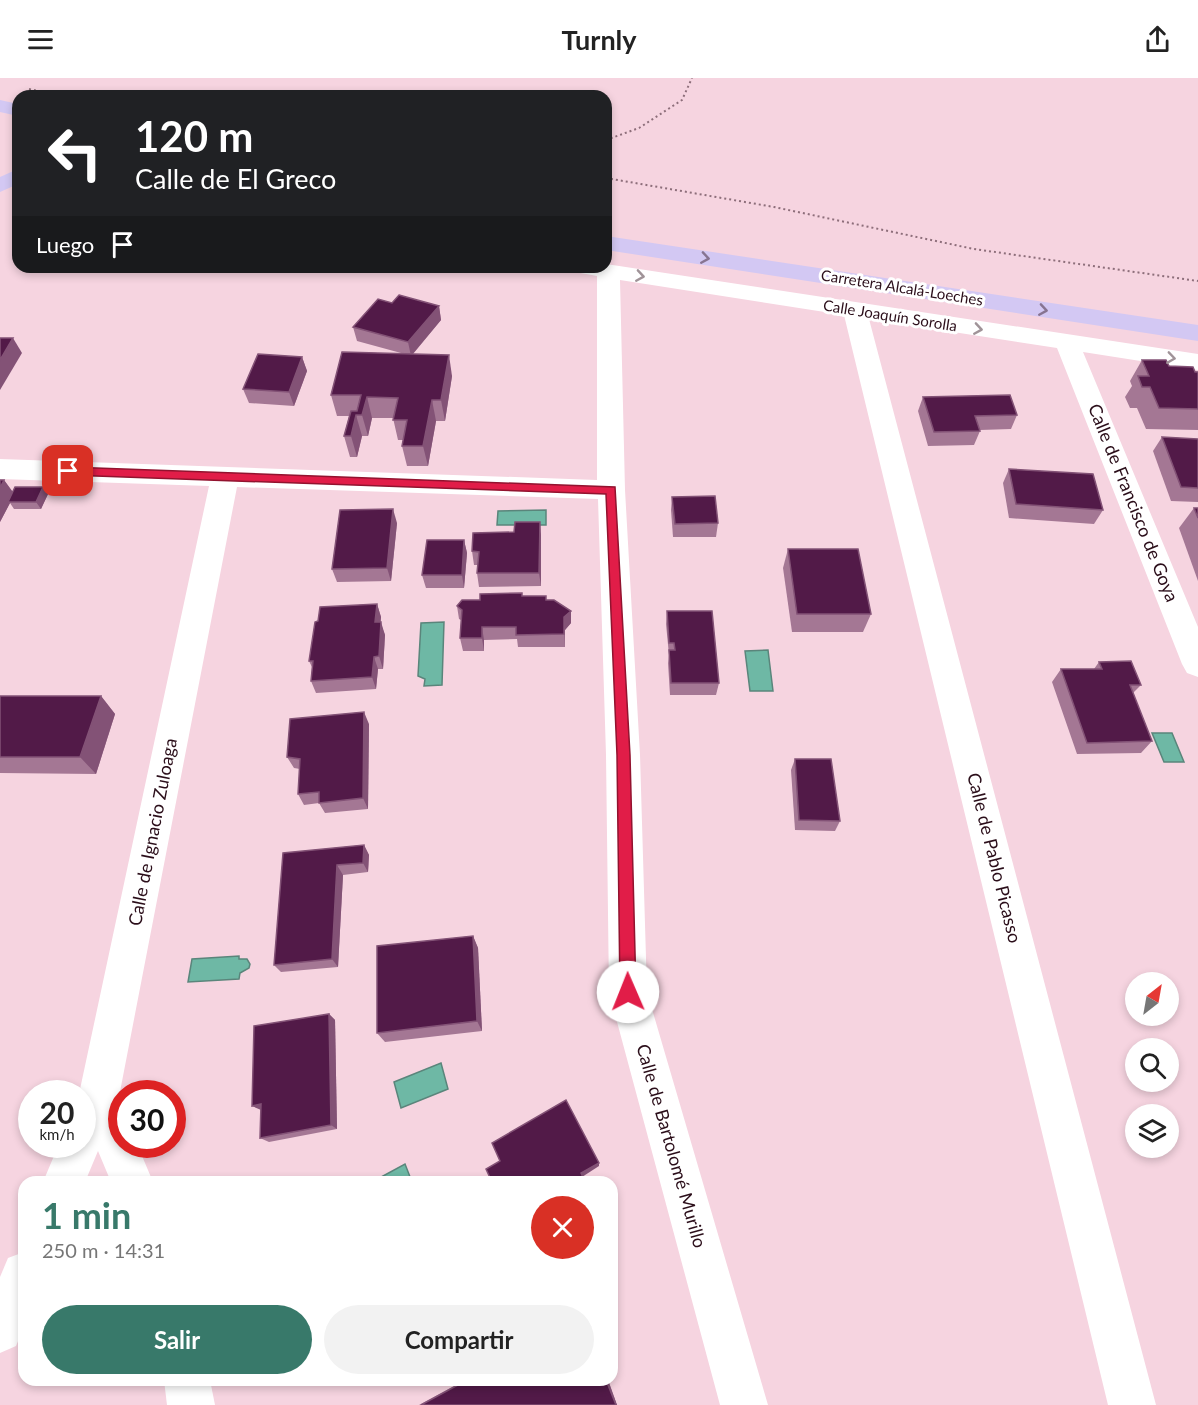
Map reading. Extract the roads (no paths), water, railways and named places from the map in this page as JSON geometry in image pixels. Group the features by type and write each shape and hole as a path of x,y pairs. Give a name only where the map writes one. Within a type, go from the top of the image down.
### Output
{"main road":[{"name":"Carretera Alcalá-Loeches","path":"612,225 1198,312"},
{"name":"Carretera Alcalá-Loeches","path":"612,262 1198,333"}],"street":[{"name":"Calle Joaquín Sorolla","path":"612,263 855,311 1198,362"},
{"name":"Calle de Bartolomé Murillo","path":"600,273 623,755 628,992 744,1405"},
{"name":"Calle de Pablo Picasso","path":"855,311 1132,1405"},
{"name":"Calle de Francisco de Goya","path":"1067,343 1198,664"},
{"path":"0,469 611,490"},
{"name":"Calle de Ignacio Zuloaga","path":"96,1107 225,477"},
{"path":"98,1102 129,1176"},
{"path":"67,1176 74,1158"},
{"path":"0,1330 18,1288"},
{"path":"188,1386 191,1405"}]}
